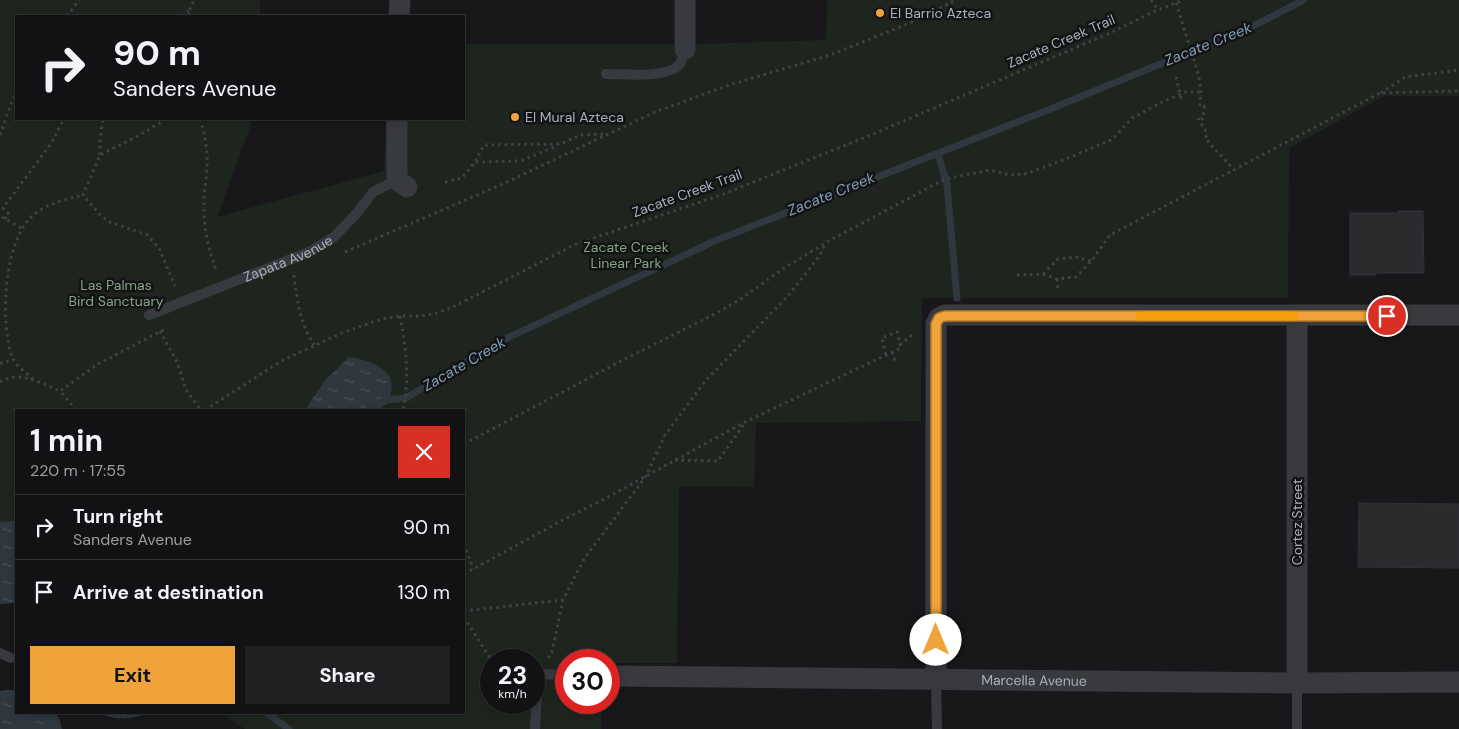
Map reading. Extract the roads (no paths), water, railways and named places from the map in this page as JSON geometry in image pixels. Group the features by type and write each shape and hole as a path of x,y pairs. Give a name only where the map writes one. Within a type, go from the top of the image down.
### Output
{"street":[{"path":"399,15 400,0"},
{"path":"685,0 685,49"},
{"path":"397,120 402,184"},
{"path":"936,679 936,324 939,318 945,316 1459,315"},
{"name":"Cortez Street","path":"1297,316 1297,683"},
{"name":"Marcella Avenue","path":"620,676 1297,683 1459,682"}],"lane":[{"path":"606,74 655,74 671,71 680,64 685,49"},
{"name":"Zapata Avenue","path":"149,315 309,252 334,237 357,213 373,192 402,184"},
{"path":"0,653 11,658"},
{"path":"535,729 538,674 555,675"},
{"path":"936,679 937,729"},
{"name":"Cortez Street","path":"1297,683 1297,729"}],"water":[{"path":"349,357 372,363 385,371 390,377 392,384 391,393 382,409 306,409 325,380"},
{"path":"15,521 15,603 0,604 0,522"},
{"path":"15,690 15,714 56,714 62,729 0,729 0,691"},
{"path":"102,714 144,714 123,718"}],"waterway":[{"name":"Zacate Creek","path":"372,409 387,400 406,398 501,341 717,240 1048,110 1253,26 1304,0"},
{"path":"938,154 947,185 957,298"},
{"path":"268,714 289,729"}],"place":[{"name":"El Barrio Azteca","path":"880,13"},
{"name":"El Mural Azteca","path":"515,117"}],"park label":[{"name":"Zacate Creek Linear Park","path":"626,256"},
{"name":"Las Palmas Bird Sanctuary","path":"116,294"}]}
